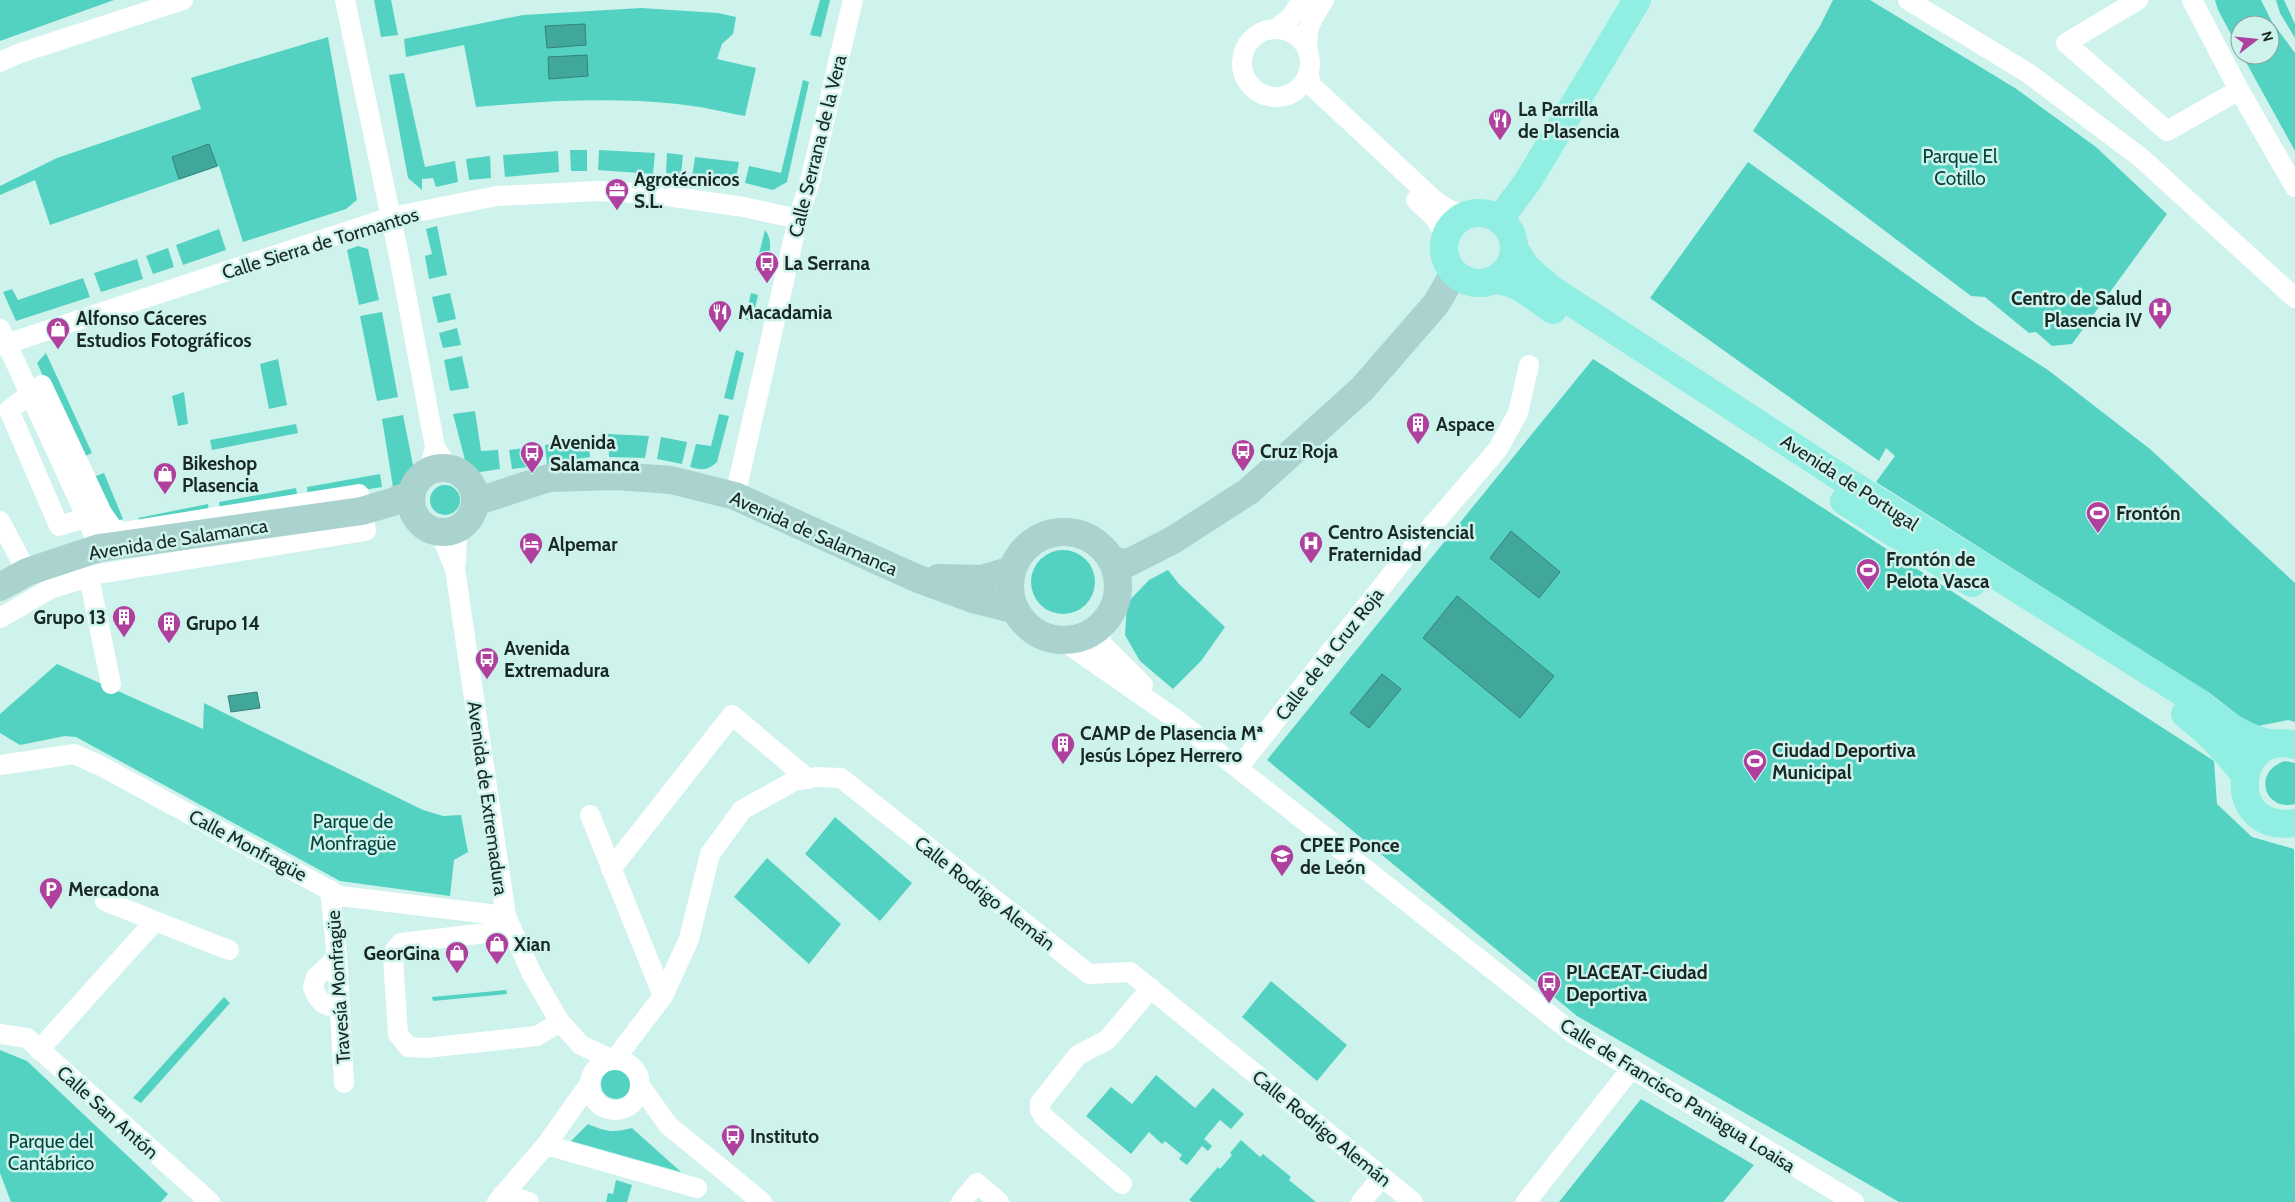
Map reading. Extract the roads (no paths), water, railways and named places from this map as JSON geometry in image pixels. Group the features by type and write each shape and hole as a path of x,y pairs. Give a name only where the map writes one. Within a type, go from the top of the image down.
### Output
{"main road":[{"path":"1500,220 1528,181 1637,0"},
{"path":"1480,213 1500,220 1510,232 1514,248 1508,269 1493,280 1476,284 1459,277 1444,255 1446,238 1452,226 1470,214 1480,213"},
{"name":"Avenida de Portugal","path":"1514,248 1526,267 1551,288 1837,475 2196,701 2238,733 2260,742 2285,745"},
{"path":"1118,588 1174,540 1256,485 1362,389 1459,277"},
{"name":"Avenida de Portugal","path":"1493,280 1504,280 1515,285 1897,537 2172,705 2202,727 2227,751 2245,775"},
{"path":"437,462 457,471 473,493 470,518 448,531 424,526 412,503 415,484 437,462"},
{"name":"Avenida de Salamanca","path":"473,493 549,478 616,476 671,480 734,496 916,578 976,600 1016,610"},
{"name":"Avenida de Salamanca","path":"0,587 26,572 362,511 392,502 412,503"},
{"path":"1071,532 1087,537 1101,547 1112,560 1118,588 1115,602 1109,616 1098,628 1088,635 1062,640 1048,638 1024,622 1016,610 1011,590 1012,570 1019,556 1029,545 1041,537 1071,532"},
{"path":"1112,560 1128,563 1174,540"},
{"name":"Avenida de Salamanca","path":"916,578 982,579 1012,570"},
{"path":"2285,745 2262,749 2252,758 2243,782 2245,795 2251,807 2260,816 2271,822 2284,825 2295,823"}],"street":[{"path":"0,62 20,53 183,0"},
{"path":"345,0 391,217 437,462"},
{"name":"Calle Serrana de la Vera","path":"734,496 798,219 810,182 853,0"},
{"path":"1276,29 1291,17 1302,0"},
{"path":"1324,0 1308,26 1306,36 1310,62 1309,74 1312,85 1433,199 1446,209 1456,213 1470,214"},
{"path":"1908,0 2028,73 2140,157 2295,298"},
{"path":"2138,0 2066,43 2167,131 2239,90"},
{"path":"2192,0 2239,90 2295,187"},
{"path":"1308,51 1302,40 1294,33 1276,29 1260,32 1251,39 1245,48 1242,70 1246,79 1261,94 1270,97 1290,94 1302,96 1435,218 1446,238"},
{"path":"1290,94 1298,90 1309,74"},
{"name":"Calle Sierra de Tormantos","path":"2,344 391,217 497,196 600,192 653,194 753,208 798,219"},
{"path":"2,344 24,398"},
{"name":"Calle de la Cruz Roja","path":"1238,768 1411,550 1498,450 1518,413 1529,365"},
{"path":"111,684 91,559 87,517 42,384 9,410 59,526 87,517 123,532 359,494 362,511"},
{"path":"0,520 26,572"},
{"name":"Avenida de Extremadura","path":"448,531 508,922 532,974 560,1022 581,1045 619,1061"},
{"path":"0,618 50,590 91,559"},
{"path":"1098,628 1102,644 1177,720"},
{"path":"1062,640 1177,720"},
{"path":"611,869 732,716 808,779"},
{"name":"Calle de Francisco Paniagua Loaisa","path":"1177,720 1574,1034 1854,1202"},
{"name":"Calle Monfragüe","path":"0,765 74,754 340,896 508,922"},
{"name":"Calle Rodrigo Alemán","path":"619,1061 663,996 689,939 710,854 742,810 794,781 816,776 841,778 1089,974 1130,972 1413,1202"},
{"path":"590,815 663,996"},
{"name":"Travesía Monfragüe","path":"330,890 340,998 344,1083"},
{"path":"106,901 229,950"},
{"path":"40,1050 155,921"},
{"path":"508,922 486,933 401,943 395,950 393,958 398,1034 402,1042 408,1047 426,1048 537,1036 560,1022"},
{"path":"1122,1184 1044,1117 1040,1110 1040,1103 1078,1055 1107,1040 1151,988"},
{"name":"Calle San Antón","path":"0,1034 27,1038 210,1202"},
{"name":"Avenida de Extremadura","path":"581,1045 590,1080"},
{"path":"500,1198 570,1114 596,1068 619,1061 639,1074 641,1087 668,1125 762,1202"},
{"path":"1526,1202 1631,1069"},
{"path":"590,1080 590,1092 600,1105"},
{"path":"570,1114 600,1105 616,1110 626,1108 637,1099 641,1087"},
{"path":"626,1108 668,1125"},
{"path":"546,1145 697,1188"},
{"path":"1361,1202 1382,1177"},
{"path":"961,1202 978,1184 999,1202"},
{"path":"500,1198 529,1202"}],"place":[{"name":"La Parrilla de Plasencia","path":"1500,141"},
{"name":"Agrotécnicos S.L.","path":"617,211"},
{"name":"La Serrana","path":"767,284"},
{"name":"Centro de Salud Plasencia IV","path":"2160,330"},
{"name":"Macadamia","path":"720,333"},
{"name":"Alfonso Cáceres Estudios Fotográficos","path":"58,350"},
{"name":"Aspace","path":"1418,445"},
{"name":"Cruz Roja","path":"1243,472"},
{"name":"Avenida Salamanca","path":"532,474"},
{"name":"Bikeshop Plasencia","path":"165,495"},
{"name":"Frontón","path":"2098,534"},
{"name":"Centro Asistencial Fraternidad","path":"1311,564"},
{"name":"Alpemar","path":"531,565"},
{"name":"Frontón de Pelota Vasca","path":"1868,591"},
{"name":"Grupo 13","path":"124,638"},
{"name":"Grupo 14","path":"169,644"},
{"name":"Avenida Extremadura","path":"487,680"},
{"name":"CAMP de Plasencia Mª Jesús López Herrero","path":"1063,765"},
{"name":"Ciudad Deportiva Municipal","path":"1755,782"},
{"name":"CPEE Ponce de León","path":"1282,877"},
{"name":"Mercadona","path":"51,910"},
{"name":"Xian","path":"497,965"},
{"name":"GeorGina","path":"457,974"},
{"name":"PLACEAT-Ciudad Deportiva","path":"1549,1004"},
{"name":"Instituto","path":"733,1157"}],"park label":[{"name":"Parque El Cotillo","path":"1960,167"},
{"name":"Parque de Monfragüe","path":"353,832"},
{"name":"Parque del Cantábrico","path":"51,1152"}]}
